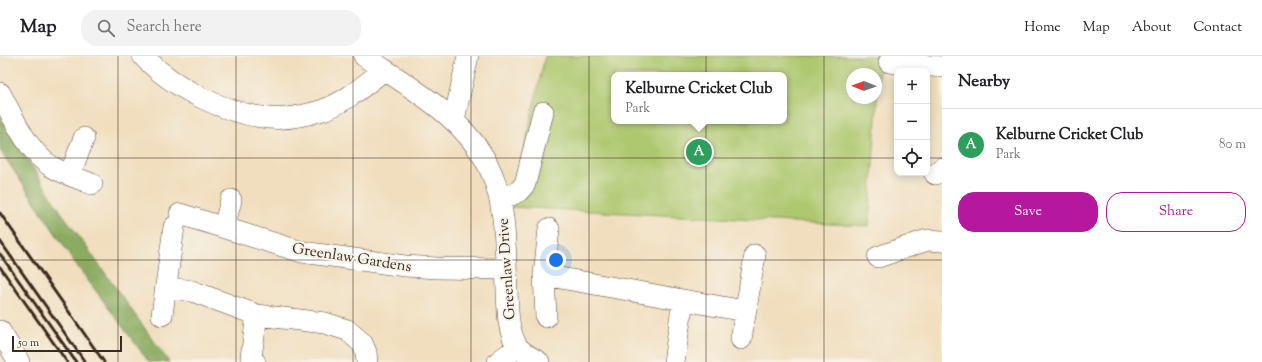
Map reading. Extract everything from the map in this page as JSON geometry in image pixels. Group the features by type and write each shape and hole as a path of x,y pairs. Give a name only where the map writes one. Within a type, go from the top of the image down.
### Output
{"street":[{"path":"144,56 152,66 178,84 204,99 248,114 271,118 294,117 324,110 353,94 384,70"},
{"name":"Greenlaw Drive","path":"364,56 454,120 472,140 488,165 501,200 509,326 518,347 529,357 539,362"},
{"path":"454,120 468,56"},
{"path":"889,62 942,67"},
{"path":"0,93 21,132 36,154 50,166 92,184"},
{"path":"501,200 520,191 525,184 543,112"},
{"path":"70,174 84,138"},
{"path":"224,227 231,200"},
{"name":"Greenlaw Gardens","path":"166,287 177,221 224,227 302,252 405,266 506,269"},
{"path":"546,317 544,276 549,229"},
{"path":"878,257 927,240 942,241"},
{"path":"741,339 754,255"},
{"path":"544,276 745,311"},
{"path":"162,315 166,287 192,290 257,315 325,323 347,330 362,343 366,352 367,362 371,362"},
{"path":"674,362 682,300"},
{"path":"254,362 251,357 257,315"},
{"path":"0,331 19,362"},
{"path":"498,362 518,347"}],"green space":[{"path":"545,56 880,56 879,68 846,68 846,104 877,104 869,226 511,207"},
{"path":"0,116 59,209 169,362 149,362 78,267 0,150"}],"railway":[{"path":"0,213 104,362"},
{"path":"0,241 85,362"},
{"path":"0,254 76,362"},
{"path":"0,267 67,362"}],"place":[{"name":"Kelburne Cricket Club","path":"699,152"}]}
